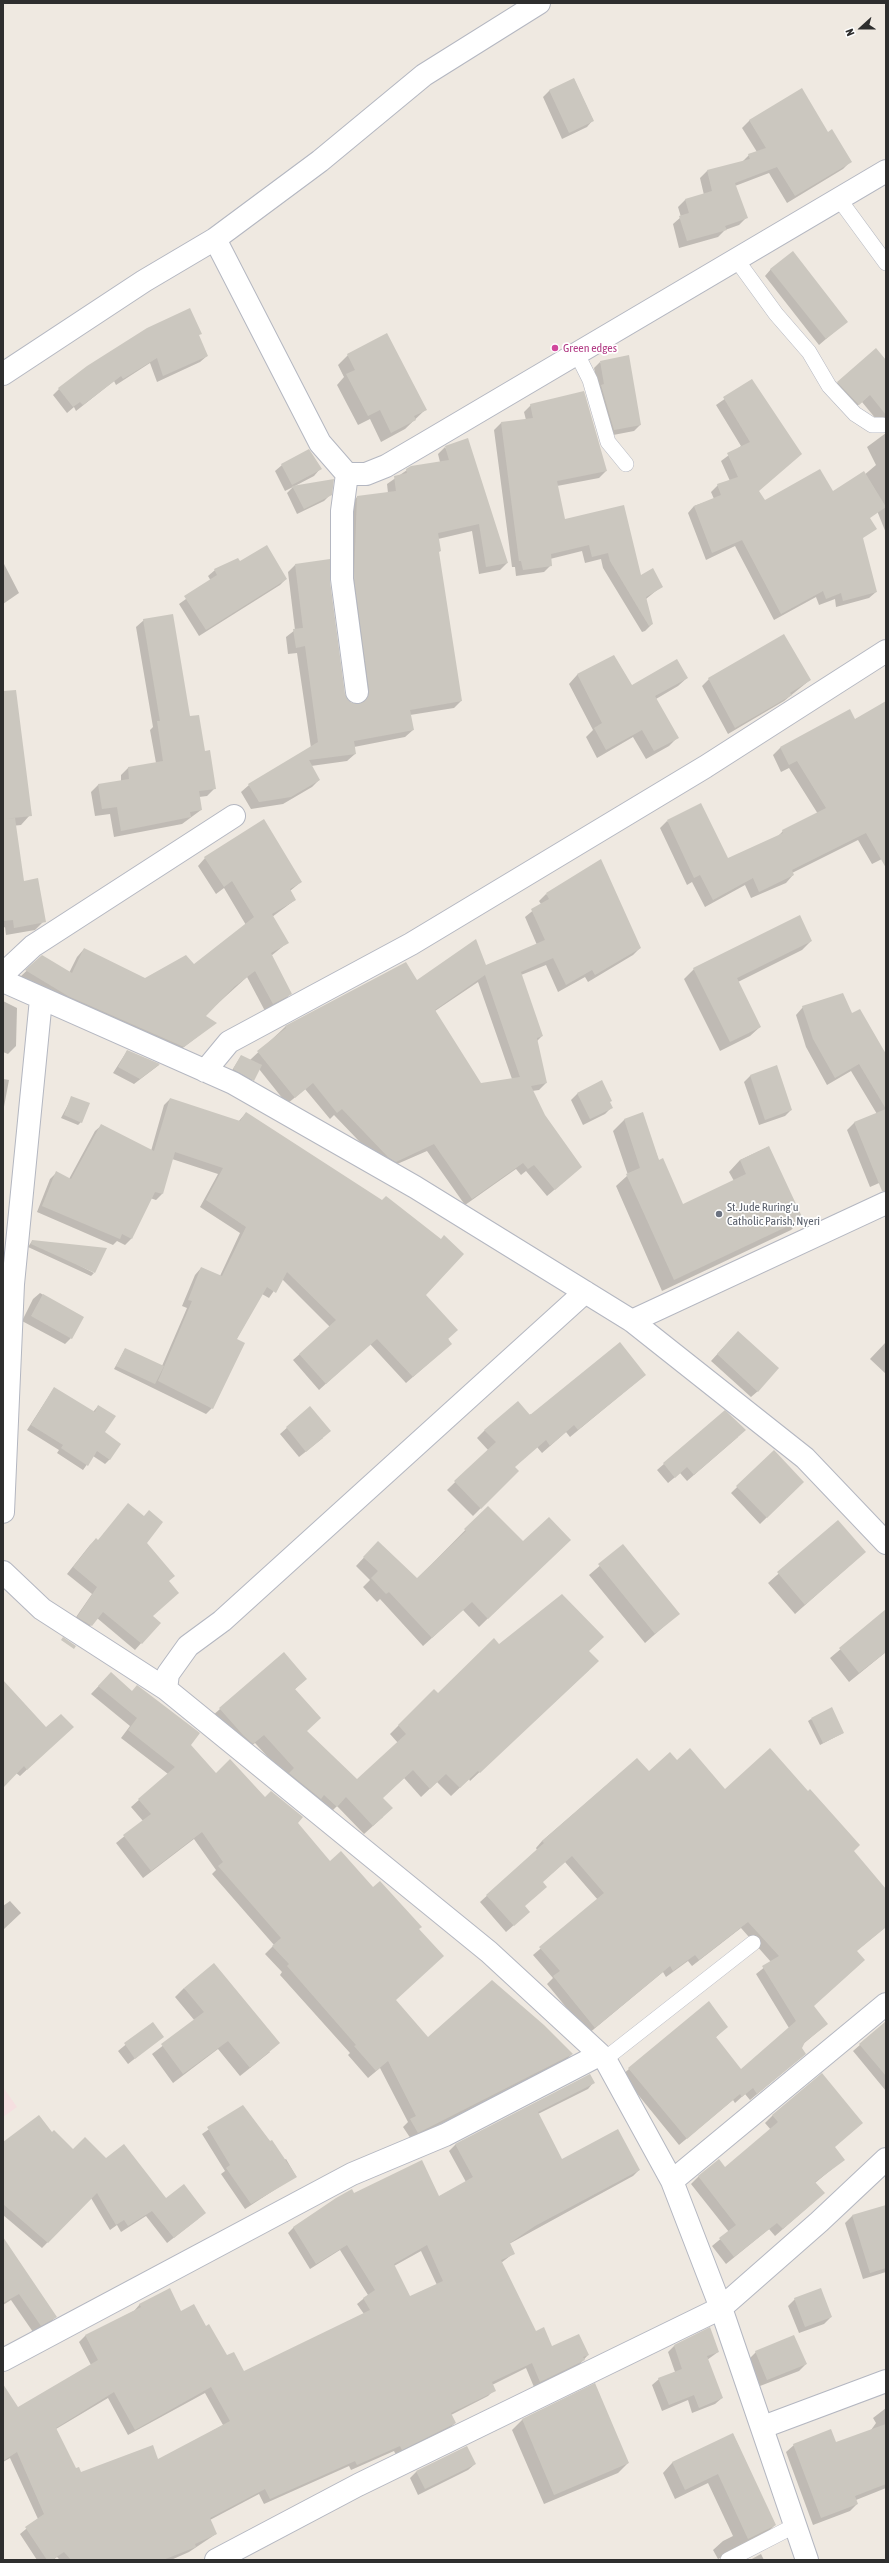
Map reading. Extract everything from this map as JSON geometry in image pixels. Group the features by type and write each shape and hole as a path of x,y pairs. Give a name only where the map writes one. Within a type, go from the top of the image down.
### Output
{"street":[{"path":"3,374 144,281 215,239 320,161 424,75 539,3"},
{"path":"347,474 366,474 386,466 886,171"},
{"path":"215,239 320,443 347,474 342,511 342,579 357,692"},
{"path":"205,1071 229,1042 418,940 705,767 886,651"},
{"path":"3,974 33,946 234,816"},
{"path":"3,981 233,1083 415,1187 632,1321 805,1458 886,1543"},
{"path":"3,1512 13,1284 41,999"},
{"path":"632,1321 886,1203"},
{"path":"166,1689 168,1674 188,1646 222,1621 585,1292"},
{"path":"3,1572 42,1609 166,1689 489,1952 564,2019 602,2057 672,2181 721,2308 763,2427 807,2560"},
{"path":"672,2181 886,2004"},
{"path":"3,2360 352,2174 444,2135 602,2057"},
{"path":"216,2560 358,2485 721,2308 819,2222 886,2159"},
{"path":"763,2427 886,2381"}],"lane":[{"path":"839,199 886,263"},
{"path":"736,259 776,314 809,352 829,386 855,414 872,425 883,425"},
{"path":"577,354 590,380 608,442 626,464"},
{"path":"602,2057 753,1943"},
{"path":"728,2560 796,2525"}],"shaded area":[{"path":"3,2087 17,2107 3,2117"}],"building":[{"path":"574,78 594,121 569,133 549,90"},
{"path":"802,88 828,132 832,129 852,162 795,196 777,167 735,183 748,218 725,226 727,230 687,241 679,216 689,213 685,199 712,191 707,170 750,159 748,154 766,148 749,120"},
{"path":"793,251 848,322 826,339 770,269"},
{"path":"190,308 202,334 199,335 208,356 163,376 157,358 123,379 121,376 83,405 80,402 73,407 58,388 87,366 147,328"},
{"path":"387,333 427,410 414,416 416,420 391,433 380,410 368,416 346,374 355,370 347,354"},
{"path":"876,348 886,360 886,415 870,395 859,405 837,382"},
{"path":"629,355 641,425 614,430 601,385 604,384 600,361"},
{"path":"752,379 802,454 759,491 765,500 820,469 833,491 864,471 886,507 870,518 877,529 863,538 877,592 843,601 841,593 826,599 823,591 781,614 742,540 712,553 694,506 721,495 717,484 738,477 727,453 750,442 723,397"},
{"path":"584,391 607,471 557,481 565,519 624,505 641,575 653,568 663,587 646,597 653,624 649,626 610,561 608,553 592,557 589,545 551,554 552,566 523,570 521,561 519,561 501,422 533,418 530,404"},
{"path":"468,438 508,563 486,567 479,524 438,533 441,551 439,552 462,701 410,710 414,730 354,741 356,754 309,760 320,780 291,797 259,802 248,784 318,742 305,646 296,648 293,629 303,628 295,564 330,559 330,581 345,694 352,703 364,702 369,690 354,578 357,496 396,491 394,476 407,473 406,469 411,466 449,460 445,446"},
{"path":"309,449 322,469 292,485 281,464"},
{"path":"334,479 332,495 304,509 292,486"},
{"path":"267,545 287,579 206,630 184,596 217,575 214,569 238,558 240,561"},
{"path":"173,614 190,716 199,715 205,751 210,750 216,789 199,791 202,810 190,812 191,817 121,831 117,807 102,809 98,784 129,779 128,767 163,761 157,721 160,721 143,619"},
{"path":"784,634 811,680 790,693 792,695 735,728 708,678"},
{"path":"614,655 632,685 677,659 688,678 655,696 679,738 654,751 642,730 606,750 594,728 602,723 577,674"},
{"path":"16,690 32,816 3,819 3,691"},
{"path":"886,701 886,868 866,833 792,870 794,875 759,892 753,878 713,900 700,875 694,878 667,820 701,803 728,858 783,833 782,830 826,808 797,761 789,765 780,747 850,709 855,719"},
{"path":"15,818 24,881 38,878 46,922 14,928 13,920 3,921 3,819"},
{"path":"264,819 302,882 290,889 296,900 272,914 289,943 271,953 292,994 273,1004 255,971 234,987 206,1016 217,1023 184,1047 68,996 25,970 42,955 72,973 84,948 145,978 186,955 194,964 254,917 232,881 224,887 204,857"},
{"path":"601,859 641,948 595,975 592,970 566,985 553,958 521,972 543,1036 537,1038 547,1083 531,1086 545,1115 582,1167 555,1190 534,1165 528,1169 523,1163 472,1199 434,1144 396,1162 388,1157 342,1109 337,1113 313,1083 295,1098 257,1051 286,1028 285,1026 406,962 417,980 476,939 486,965 545,940 531,909 549,899 546,893","holes":["485,975 520,1077 481,1083 435,1010"]},
{"path":"800,915 812,941 737,978 761,1027 730,1042 693,968"},
{"path":"843,993 852,1013 860,1009 886,1054 886,1109 859,1064 835,1078 813,1039 802,1006"},
{"path":"127,1050 160,1064 140,1079 118,1067"},
{"path":"241,1055 262,1065 254,1081 233,1069"},
{"path":"777,1065 792,1110 765,1120 750,1075"},
{"path":"602,1080 612,1101 610,1102 613,1108 590,1119 577,1093"},
{"path":"71,1096 90,1103 82,1123 64,1115"},
{"path":"170,1098 240,1121 246,1112 382,1200 386,1196 441,1239 444,1235 464,1254 426,1295 458,1330 448,1339 452,1344 413,1377 377,1339 326,1384 299,1354 336,1320 287,1272 276,1293 267,1287 237,1339 245,1343 213,1409 158,1381 192,1301 188,1300 201,1267 222,1276 246,1227 206,1200 223,1168 175,1152 163,1194 155,1192 132,1239 122,1234 120,1239 42,1206 56,1171 71,1179 101,1124 154,1151"},
{"path":"886,1109 886,1191 882,1191 854,1122"},
{"name":"St. Jude Ruring'u Catholic Parish, Nyeri","path":"643,1112 659,1160 663,1158 683,1204 746,1174 740,1160 769,1146 803,1219 674,1280 626,1174 640,1168 624,1119"},
{"path":"32,1240 107,1248 95,1273 31,1244"},
{"path":"43,1294 84,1317 72,1339 31,1316"},
{"path":"738,1331 779,1368 758,1392 717,1354"},
{"path":"620,1342 646,1375 578,1430 574,1425 550,1446 546,1440 515,1467 519,1471 481,1509 454,1481 496,1442 484,1430 518,1401 530,1415"},
{"path":"125,1348 164,1366 155,1384 116,1366"},
{"path":"54,1387 95,1412 98,1405 116,1416 105,1432 121,1444 110,1460 97,1451 88,1466 61,1448 63,1445 31,1425"},
{"path":"310,1406 331,1431 306,1452 286,1427"},
{"path":"725,1410 746,1430 694,1475 687,1467 675,1478 663,1463"},
{"path":"774,1450 804,1482 767,1518 736,1486"},
{"path":"128,1503 144,1516 149,1510 163,1522 147,1543 175,1576 169,1581 179,1593 153,1616 161,1623 142,1644 103,1612 92,1626 77,1617 97,1587 73,1567 96,1538 98,1540"},
{"path":"488,1506 523,1541 549,1517 571,1540 488,1619 472,1602 432,1638 389,1592 386,1594 371,1578 378,1571 363,1557 378,1541 417,1578 466,1531 464,1529"},
{"path":"838,1520 866,1552 805,1605 777,1572"},
{"path":"623,1544 680,1614 655,1634 598,1564"},
{"path":"562,1594 604,1637 589,1651 599,1661 480,1773 478,1771 460,1788 446,1774 430,1789 413,1770 383,1798 393,1808 373,1826 346,1797 337,1807 324,1795 321,1799 289,1773 294,1768 264,1735 253,1744 219,1708 284,1652 307,1679 295,1689 321,1718 307,1731 357,1779 406,1734 398,1725 434,1689 438,1693 494,1638 499,1644"},
{"path":"886,1609 886,1652 859,1673 839,1648"},
{"path":"63,1637 76,1646 74,1649 61,1640"},
{"path":"111,1672 132,1691 137,1685 200,1733 191,1745 216,1773 230,1759 265,1797 271,1791 303,1817 298,1823 330,1861 341,1851 373,1887 380,1881 422,1927 419,1929 444,1956 396,2000 428,2037 492,1980 544,2025 573,2054 418,2133 410,2119 416,2116 388,2061 376,2071 354,2046 356,2045 287,1966 289,1964 272,1946 281,1938 218,1866 223,1862 202,1832 151,1871 123,1835 151,1814 138,1799 175,1767 128,1730 137,1718 98,1686"},
{"path":"3,1680 46,1727 61,1714 74,1727 27,1770 24,1766 3,1788"},
{"path":"832,1707 844,1733 823,1743 811,1718"},
{"path":"690,1748 725,1789 770,1748 808,1791 810,1789 860,1845 854,1851 886,1889 886,1927 857,1951 865,1960 814,2006 828,2024 805,2042 802,2048 806,2054 757,2094 753,2088 742,2097 740,2094 687,2139 628,2068 709,2001 728,2027 716,2037 741,2069 796,2021 762,1966 779,1956 748,1922 699,1960 695,1955 673,1971 670,1966 595,2028 553,1976 560,1971 539,1947 604,1893 572,1856 543,1882 547,1887 525,1906 530,1912 514,1926 486,1895 544,1843 542,1841 637,1758 649,1771 670,1752 677,1760"},
{"path":"214,1963 280,2043 250,2068 228,2041 183,2074 161,2044 204,2012 184,1988"},
{"path":"886,2021 886,2076 859,2044"},
{"path":"153,2022 164,2037 135,2059 124,2043"},
{"path":"822,2073 863,2123 835,2147 845,2160 815,2182 825,2193 783,2229 777,2223 734,2257 719,2238 736,2225 698,2176 719,2159 725,2167 778,2122 772,2115"},
{"path":"590,2074 595,2083 538,2112 562,2159 618,2129 640,2170 535,2226 510,2243 515,2254 501,2260 536,2331 544,2327 552,2346 579,2334 589,2355 583,2357 585,2360 540,2382 532,2363 492,2382 496,2391 451,2413 456,2423 402,2450 400,2446 357,2465 355,2461 270,2499 265,2489 210,2518 217,2534 195,2544 196,2547 163,2560 71,2560 64,2552 52,2560 47,2560 25,2527 44,2514 17,2452 3,2461 3,2384 18,2407 98,2360 85,2335 141,2307 139,2304 170,2288 181,2311 194,2304 206,2326 209,2324 227,2355 234,2352 244,2371 370,2310 363,2298 375,2290 347,2245 316,2264 293,2227 352,2189 354,2193 422,2160 439,2196 473,2177 455,2144","holes":["427,2245 443,2281 410,2296 394,2264","211,2387 230,2421 158,2459 153,2445 81,2472 79,2467 76,2468 56,2428 114,2392 135,2430"]},
{"path":"243,2105 270,2141 272,2140 297,2177 251,2204 226,2168 230,2165 207,2127"},
{"path":"39,2115 52,2132 54,2130 73,2149 85,2137 106,2158 124,2144 166,2198 184,2184 206,2213 174,2238 152,2211 128,2226 124,2220 116,2225 97,2193 48,2243 3,2204 3,2142"},
{"path":"886,2205 886,2268 870,2273 852,2215"},
{"path":"3,2237 57,2317 41,2326 19,2294 3,2303"},
{"path":"821,2288 832,2317 805,2327 794,2298"},
{"path":"710,2327 719,2352 707,2356 723,2398 699,2408 694,2395 669,2405 658,2378 682,2369 674,2345"},
{"path":"794,2335 807,2364 767,2380 755,2351"},
{"path":"595,2383 629,2463 554,2495 522,2419"},
{"path":"886,2424 886,2484 855,2496 858,2504 821,2518 793,2444 831,2429 836,2442"},
{"path":"733,2433 776,2525 748,2539 718,2474 685,2490 672,2462"},
{"path":"467,2446 476,2464 425,2489 416,2471"}],"place":[{"name":"Green edges","path":"555,348"},
{"name":"St. Jude Ruring'u Catholic Parish, Nyeri","path":"719,1214"}]}
